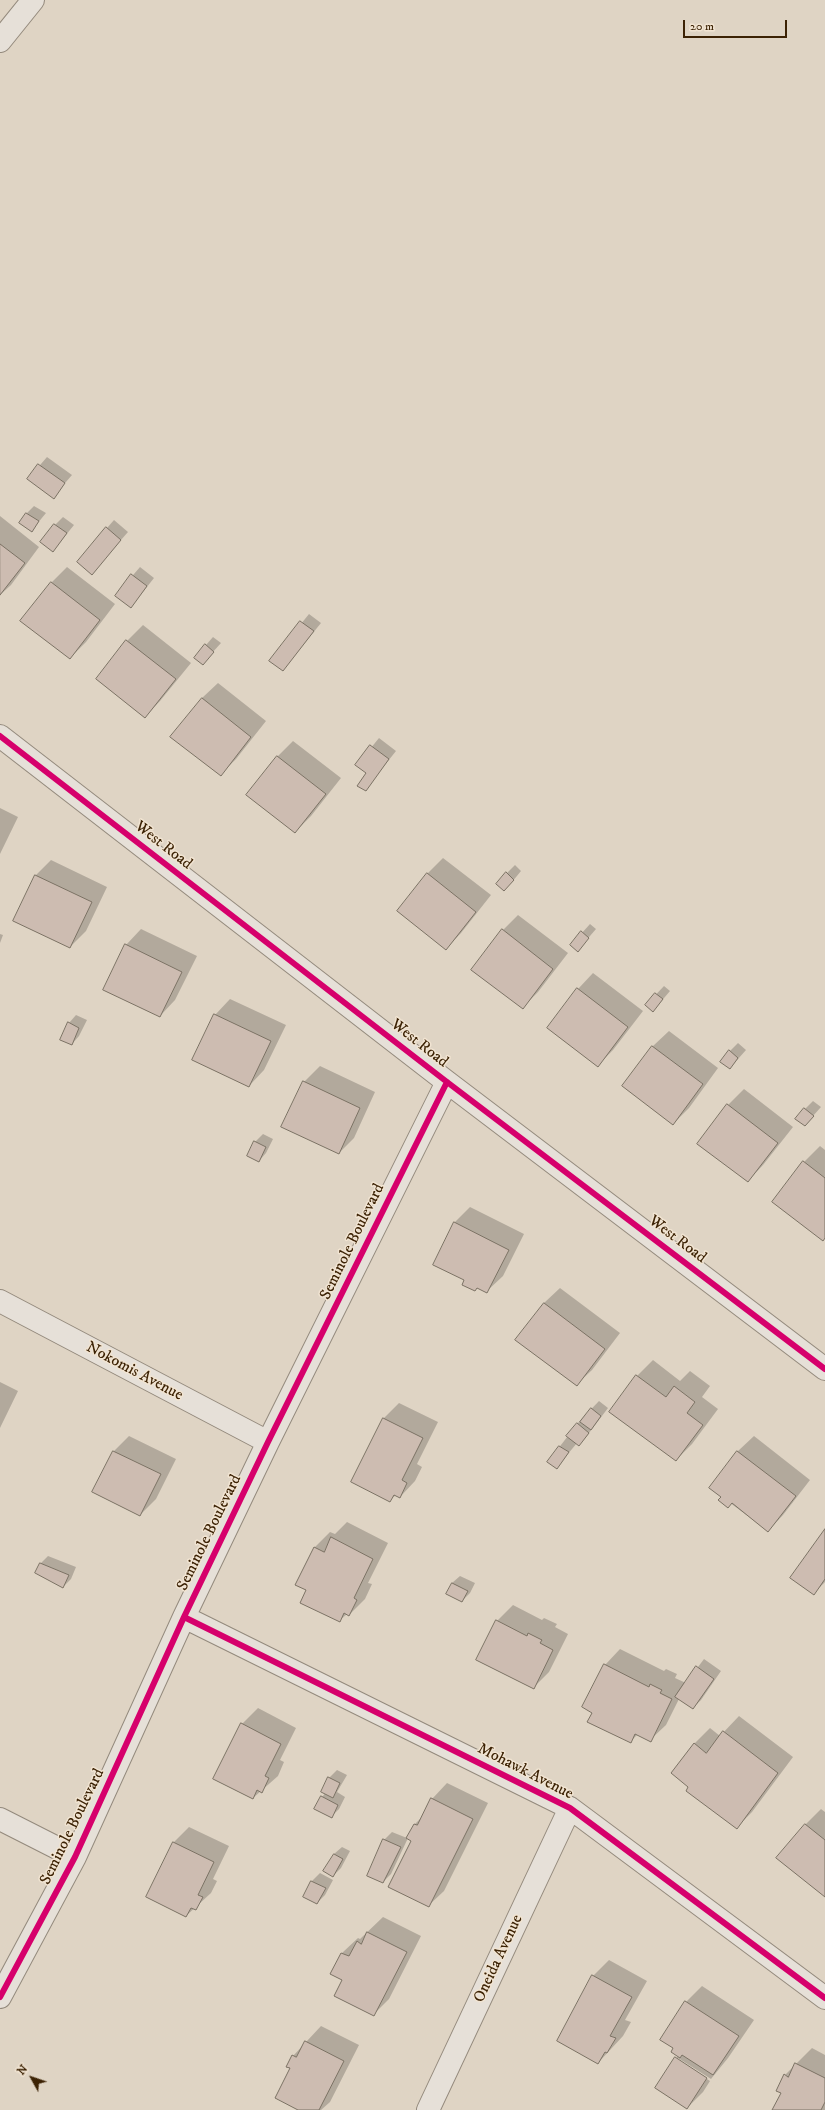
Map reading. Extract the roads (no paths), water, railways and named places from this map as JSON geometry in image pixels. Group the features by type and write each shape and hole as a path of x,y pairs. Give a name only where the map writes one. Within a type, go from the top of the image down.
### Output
{"street":[{"path":"0,41 33,0"},
{"name":"West Road","path":"0,736 447,1082 825,1369"},
{"name":"Seminole Boulevard","path":"0,1997 75,1857 184,1617 268,1442 447,1082"},
{"name":"Nokomis Avenue","path":"0,1301 268,1442"},
{"name":"Mohawk Avenue","path":"184,1617 570,1808 825,1998"},
{"name":"Oneida Avenue","path":"428,2110 570,1808"},
{"path":"0,1819 75,1857"}]}
